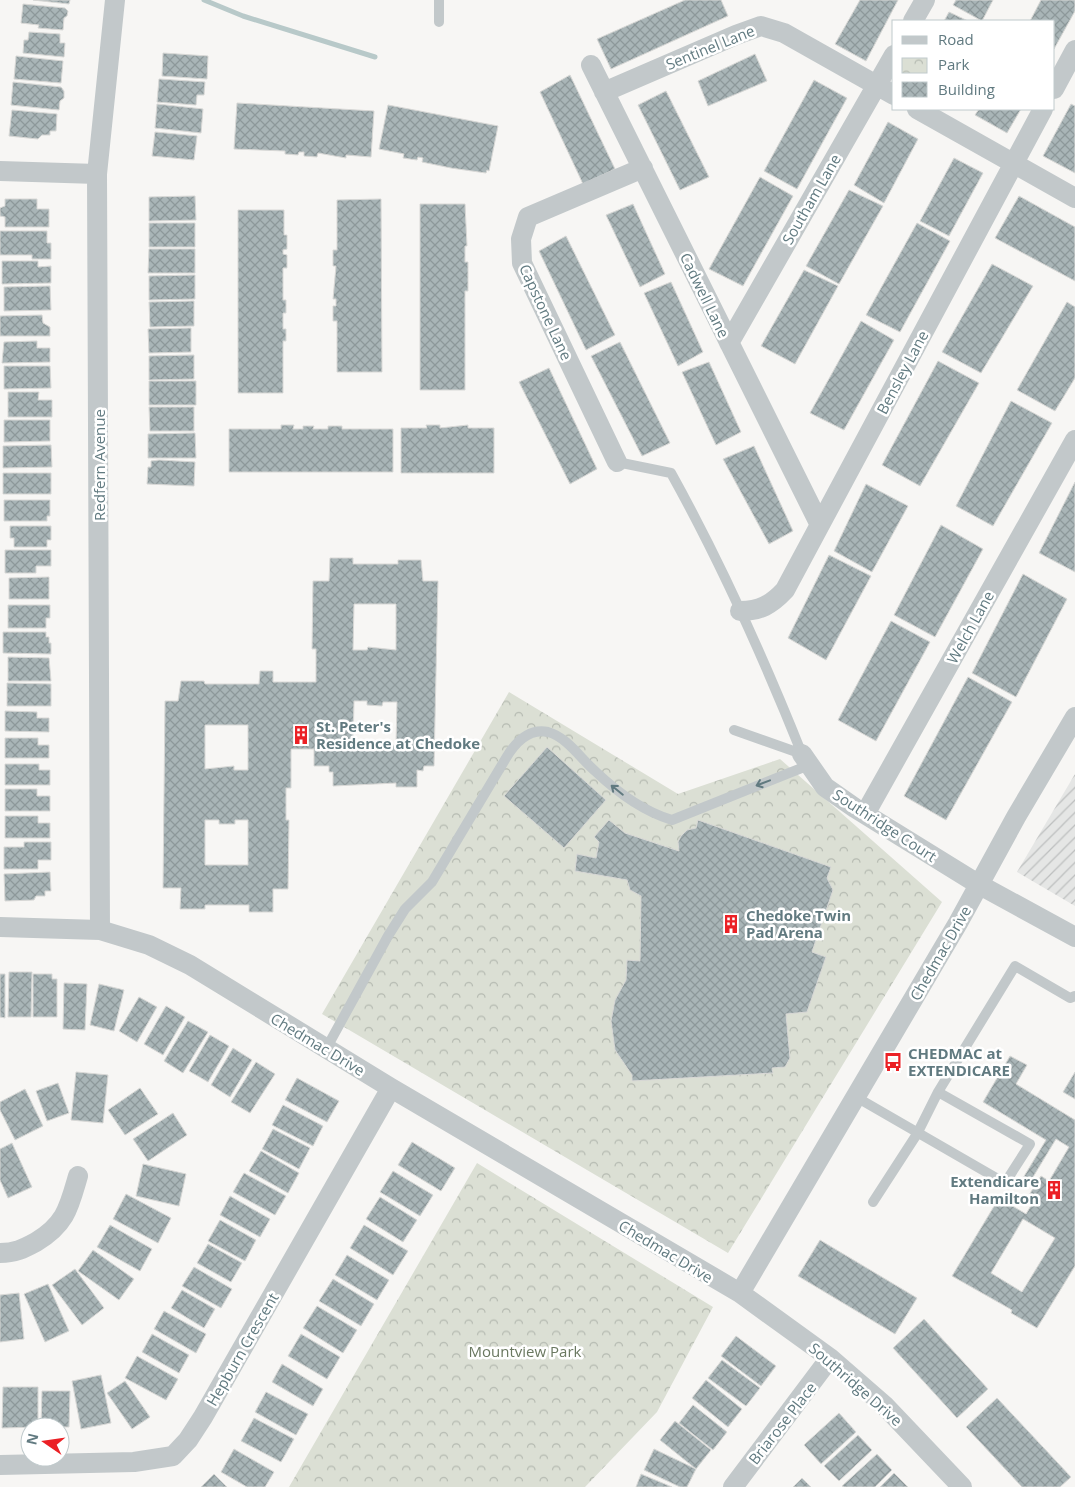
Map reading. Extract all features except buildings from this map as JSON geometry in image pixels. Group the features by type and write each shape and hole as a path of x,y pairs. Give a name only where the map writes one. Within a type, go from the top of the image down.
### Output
{"street":[{"name":"Redfern Avenue","path":"100,930 98,174 116,0"},
{"path":"914,20 925,0"},
{"name":"Sentinel Lane","path":"604,92 761,26 784,33 892,95"},
{"path":"1055,87 1075,50"},
{"name":"Southam Lane","path":"729,343 892,58"},
{"name":"Cadwell Lane","path":"591,64 820,525"},
{"path":"919,110 1075,198"},
{"name":"Bensley Lane","path":"740,611 754,611 772,604 785,590 1042,110"},
{"name":"Capstone Lane","path":"617,462 522,263 521,239 528,216 643,168"},
{"path":"0,171 98,174"},
{"name":"Welch Lane","path":"865,814 1075,440"},
{"name":"Chedmac Drive","path":"0,927 100,930 149,945 190,965 391,1088 740,1294 958,923 978,884 1075,716"},
{"name":"Southridge Court","path":"805,760 825,787 978,884"},
{"path":"978,884 1075,937"},
{"name":"Hepburn Crescent","path":"0,1465 134,1462 173,1456 203,1417 391,1088"},
{"path":"0,1253 16,1253 52,1232 69,1206 78,1176"},
{"name":"Southridge Drive","path":"740,1294 830,1358 884,1405 962,1487"},
{"name":"Briarose Place","path":"733,1487 830,1358"}],"lane":[{"path":"439,0 439,22"},
{"path":"617,462 671,473 774,683 805,760"},
{"path":"734,730 805,760"},
{"path":"326,1049 388,936 405,909 432,882 492,780 514,746 527,735 537,731 560,736 595,772 636,805 653,814 672,820 805,760"},
{"path":"873,1202 917,1134 938,1092 1015,966 1070,998 1075,996"},
{"path":"856,1097 917,1134 1005,1183 1030,1144 938,1092"}],"shaded area":[{"path":"1075,774 1075,906 1017,872"}],"green space":[{"path":"509,692 678,794 780,759 942,902 728,1253 322,1014"},
{"name":"Mountview Park","path":"477,1163 713,1307 657,1412 585,1487 289,1487"}],"waterway":[{"path":"204,0 243,16 375,57"}],"place":[{"name":"St. Peter's Residence at Chedoke","path":"301,735"},
{"name":"Chedoke Twin Pad Arena","path":"731,924"},
{"name":"CHEDMAC at EXTENDICARE","path":"893,1062"},
{"name":"Extendicare Hamilton","path":"1054,1190"}]}
